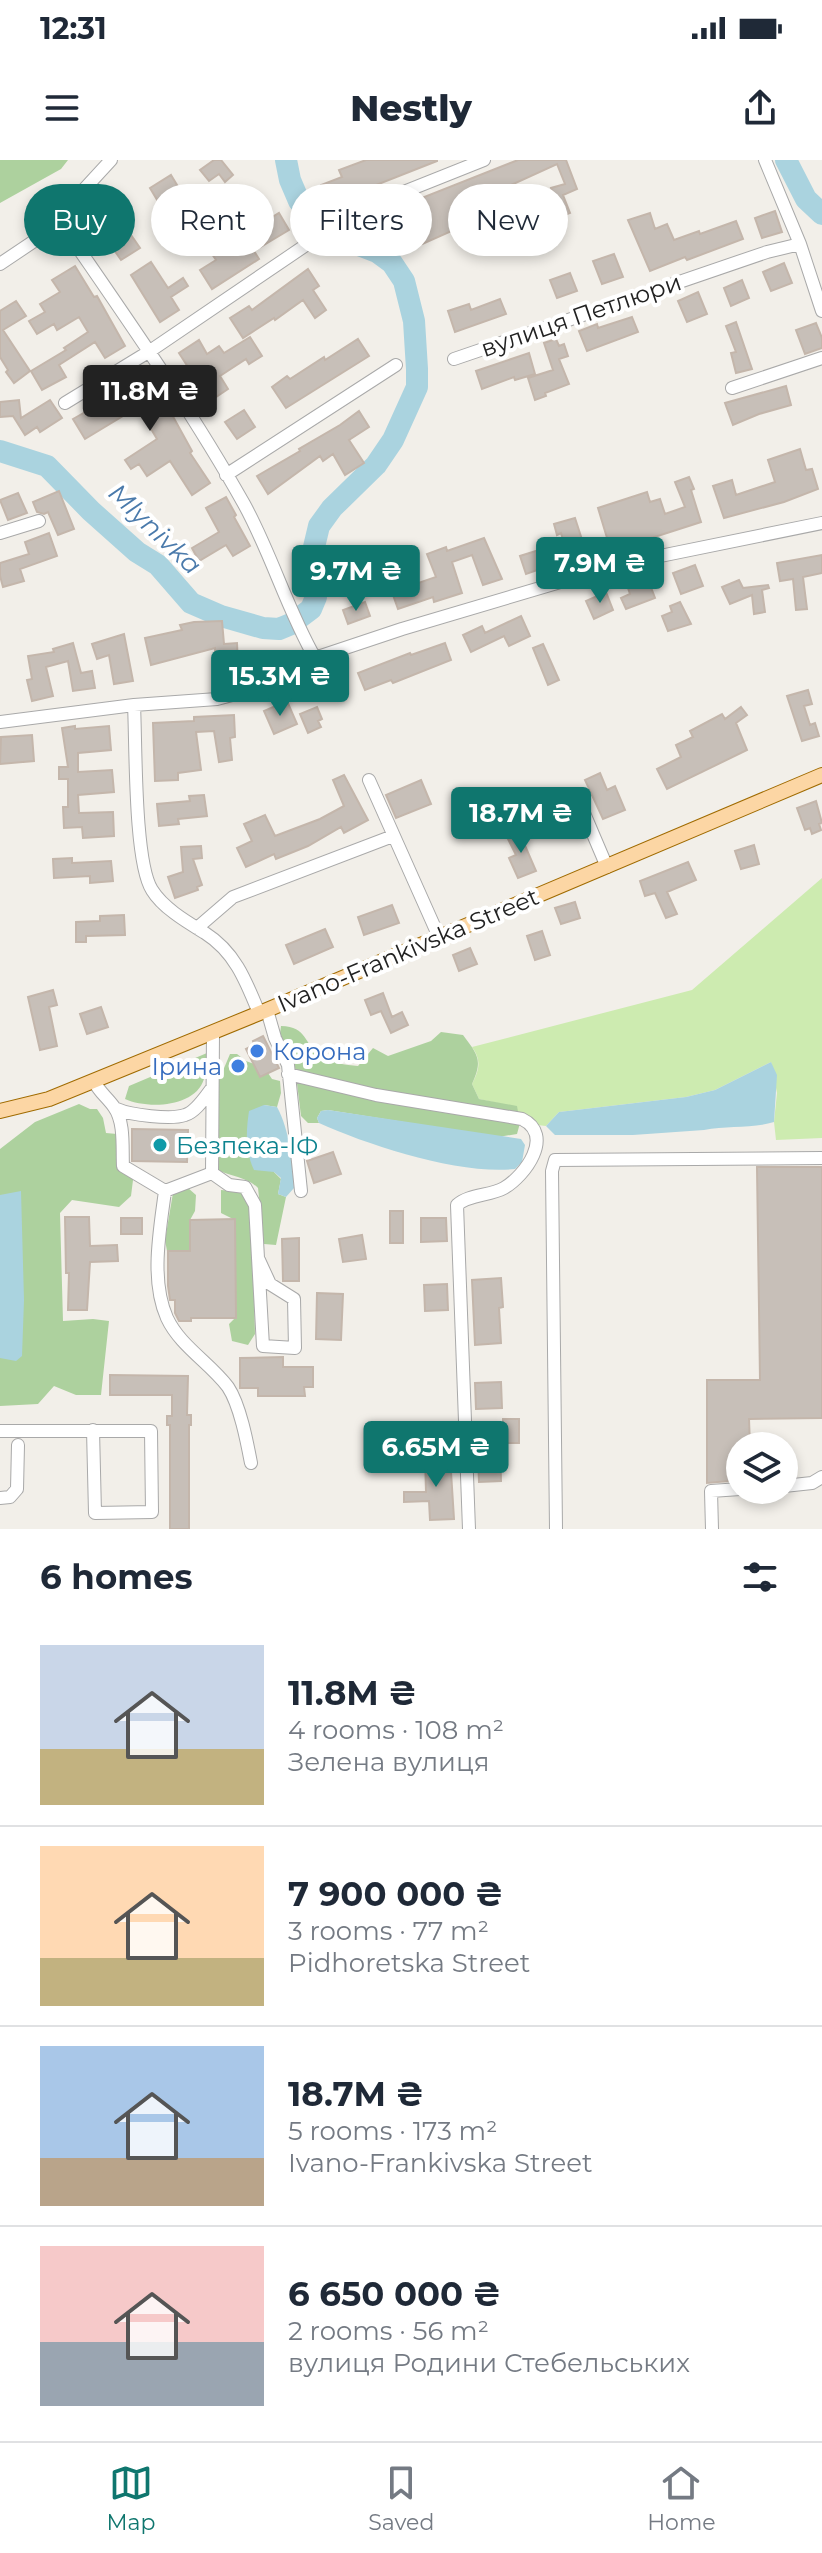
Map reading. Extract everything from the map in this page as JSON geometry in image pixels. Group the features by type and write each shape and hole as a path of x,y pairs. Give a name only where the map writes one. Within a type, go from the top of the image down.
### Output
{"main road":[{"name":"Ivano-Frankivska Street","path":"3,1114 49,1099 263,1012 822,775"}],"street":[{"path":"89,184 111,160"},
{"path":"65,403 150,351 356,211 484,160"},
{"path":"765,160 800,244 822,311"},
{"name":"вулиця Петлюри","path":"454,359 767,252 800,244"},
{"path":"0,264 24,248"},
{"path":"84,256 150,351 245,506 315,658"},
{"path":"732,388 822,358"},
{"path":"226,475 396,365"},
{"path":"0,533 39,521"},
{"path":"0,722 134,705 217,699 281,682 315,658 621,564 822,523"},
{"path":"134,705 137,801 143,859 151,889 173,910 207,934 236,963 263,1012 288,1065 301,1191"},
{"path":"369,780 439,937"},
{"path":"581,806 607,867"},
{"path":"197,928 233,897 393,836"},
{"path":"212,1173 213,1032"},
{"path":"288,1074 376,1095 522,1119 531,1123 535,1130 537,1141 528,1166 505,1188 461,1201 457,1205 469,1529"},
{"path":"94,1081 98,1091 117,1109 131,1116 186,1115 200,1104 212,1088"},
{"path":"117,1109 123,1166 165,1191"},
{"path":"556,1529 552,1171 555,1160 822,1158"},
{"path":"165,1191 212,1173"},
{"path":"212,1173 229,1185 245,1187 255,1205 263,1346 295,1348 294,1299 270,1284 258,1258"},
{"path":"165,1191 157,1259 167,1319 230,1390 246,1436 251,1463"},
{"path":"0,1431 93,1430 151,1431 152,1512 95,1513 93,1430"},
{"path":"0,1498 10,1497 17,1489 18,1445"},
{"path":"798,1484 812,1483 822,1477"},
{"path":"712,1529 711,1491 726,1490"}],"green space":[{"path":"0,160 68,160 61,169 34,184 24,184 24,190 0,203"},
{"path":"822,878 822,1138 776,1140 777,1093 771,1062 715,1090 686,1097 559,1112 546,1126 520,1123 516,1107 479,1099 472,1084 478,1066 472,1047 692,990"},
{"path":"281,1026 296,1029 324,1058 358,1066 373,1048 388,1056 431,1041 441,1032 463,1035 477,1058 472,1084 479,1099 517,1106 520,1123 517,1134 498,1137 328,1110 321,1111 317,1118 319,1123 308,1123 301,1116 295,1067 280,1034"},
{"path":"207,1053 204,1079 191,1096 157,1105 125,1099 129,1086"},
{"path":"230,1054 237,1054 254,1064 260,1077 268,1073 272,1079 280,1081 277,1107 264,1105 274,1172 281,1179 278,1194 286,1197 276,1245 264,1244 258,1188 244,1179 218,1170 219,1080"},
{"path":"79,1104 97,1109 103,1118 106,1133 117,1134 133,1180 131,1196 119,1207 72,1200 60,1213 63,1321 109,1321 101,1395 76,1395 54,1386 38,1404 0,1406 0,1149 35,1122"},
{"path":"188,1188 196,1195 195,1211 190,1220 190,1251 167,1251 165,1240 173,1193"},
{"path":"221,1190 243,1192 252,1209 255,1334 248,1345 232,1341 229,1324 236,1317 235,1220 221,1213"}],"water":[{"path":"771,1062 777,1075 774,1122 757,1126 633,1135 555,1135 546,1126 559,1112 686,1097 715,1090"},
{"path":"264,1105 277,1107 288,1136 294,1188 286,1197 278,1194 281,1178 274,1172 254,1170 249,1156 249,1111"},
{"path":"321,1111 521,1139 525,1145 522,1162 515,1169 493,1170 416,1157 363,1141 319,1123 317,1118"},
{"path":"21,1191 24,1300 22,1356 16,1361 0,1358 0,1195"}],"building":[{"path":"214,160 221,160 233,175 225,182 219,174 209,181 200,170"},
{"path":"366,160 437,160 379,184 324,184 342,177 339,170"},
{"path":"518,160 566,160 577,189 568,193 568,184 565,184 557,164 513,184 457,184"},
{"path":"171,175 176,184 156,184"},
{"path":"448,188 448,232 432,240 432,194"},
{"path":"775,211 782,232 762,238 755,218"},
{"path":"279,213 289,230 274,239 274,216"},
{"path":"650,213 655,229 667,224 674,240 736,221 743,239 650,271 628,220"},
{"path":"614,254 623,277 602,284 593,261"},
{"path":"213,256 257,256 259,259 212,289 200,270 216,260"},
{"path":"151,262 168,288 183,278 188,286 171,297 179,310 160,322 131,275"},
{"path":"784,263 792,283 771,291 763,272"},
{"path":"75,266 94,297 97,296 125,346 105,358 95,342 59,365 66,377 42,390 31,371 66,350 64,348 88,332 79,317 57,330 54,324 37,334 29,321 45,312 40,304 60,292 52,280"},
{"path":"308,269 319,286 313,290 326,310 315,318 303,300 243,338 230,318 249,306 252,310"},
{"path":"570,273 577,291 557,298 550,280"},
{"path":"742,280 749,298 731,306 724,288"},
{"path":"698,292 707,314 687,322 678,301"},
{"path":"500,299 506,314 455,332 448,311 469,304 471,310"},
{"path":"16,301 26,316 3,330 30,371 14,383 0,357 0,311"},
{"path":"632,317 638,332 587,351 579,331"},
{"path":"736,322 752,369 736,373 731,353 736,352 726,326"},
{"path":"816,323 822,348 805,354 796,330"},
{"path":"250,337 262,356 249,364 246,359 220,376 228,389 210,401 179,353 199,340 207,354 219,346 224,353"},
{"path":"358,339 369,356 286,408 272,387"},
{"path":"556,339 559,346 564,344 568,356 559,359 569,384 535,400 528,378 553,370 544,343"},
{"path":"529,353 535,374 515,380 514,377 482,389 476,371"},
{"path":"142,371 162,403 165,402 192,451 190,453 210,483 192,495 170,461 147,476 139,464 131,469 125,460 157,439 138,407 85,439 73,419 94,407 99,415 132,395 124,382"},
{"path":"786,386 791,405 733,425 725,403"},
{"path":"19,400 21,418 50,400 62,418 40,432 37,427 25,435 13,416 0,417 0,402"},
{"path":"244,410 255,427 237,439 225,422"},
{"path":"359,411 369,427 349,440 364,463 345,475 333,454 323,461 320,456 268,494 257,476"},
{"path":"800,449 806,470 812,469 818,489 724,518 713,486 732,480 736,495 775,482 768,460"},
{"path":"689,477 701,522 611,551 598,508 647,492 650,502 660,499 665,514 685,507 675,482"},
{"path":"59,491 74,529 58,535 48,512 37,512 33,502"},
{"path":"18,493 27,513 8,520 0,500"},
{"path":"226,497 250,546 233,556 226,545 199,561 192,548 219,532 206,508"},
{"path":"575,518 587,555 569,560 561,533 557,535 554,524"},
{"path":"49,533 57,556 20,569 24,581 3,587 0,563 29,554 25,542"},
{"path":"484,538 502,579 483,585 472,555 452,562 462,593 434,602 433,597 398,609 392,592 436,577 427,554 446,547 447,551"},
{"path":"539,550 546,567 526,574 520,556"},
{"path":"822,555 822,573 803,577 807,609 796,610 793,579 780,581 777,563"},
{"path":"695,565 703,586 681,594 673,573"},
{"path":"647,577 655,598 626,609 621,598 630,594 627,585"},
{"path":"739,580 743,588 768,585 769,588 762,590 765,612 754,614 752,595 730,604 722,587"},
{"path":"606,592 613,610 594,619 586,601"},
{"path":"365,602 370,616 348,624 343,610"},
{"path":"680,602 691,624 668,631 662,616 672,612 670,606"},
{"path":"521,616 530,636 509,646 504,636 471,652 463,635 482,626 485,633"},
{"path":"222,621 224,644 237,643 238,665 215,666 215,648 151,665 145,638 182,630 180,625"},
{"path":"124,634 133,681 114,684 109,655 97,659 92,644"},
{"path":"73,643 81,673 92,671 95,688 73,691 68,661 46,667 53,696 32,701 27,680 32,679 28,656 54,652 53,649"},
{"path":"445,643 451,660 393,683 391,680 365,690 358,673"},
{"path":"543,644 559,680 548,685 533,648"},
{"path":"808,690 812,704 804,706 810,725 815,723 819,736 802,741 787,696"},
{"path":"287,701 297,724 274,734 264,711"},
{"path":"317,707 322,719 318,721 321,727 308,733 300,714"},
{"path":"741,707 747,715 736,723 747,750 667,789 657,769 681,757 676,745 693,737 690,731 722,714 725,719"},
{"path":"234,715 235,737 230,738 232,760 219,762 214,731 196,732 201,770 178,773 178,780 155,781 153,723"},
{"path":"75,726 75,729 109,726 111,750 78,753 78,772 112,770 114,792 78,795 79,813 113,812 114,836 83,838 82,827 64,828 63,807 68,807 68,779 59,779 59,767 68,767 62,728"},
{"path":"32,735 34,761 0,764 1,737"},
{"path":"600,773 607,790 615,786 625,810 603,819 585,780"},
{"path":"344,775 368,820 344,833 341,827 308,846 276,859 274,854 246,867 237,848 252,841 244,824 265,815 275,836 320,819 344,806 333,780"},
{"path":"421,780 431,804 396,818 386,795"},
{"path":"204,795 207,816 178,819 179,824 159,826 157,804 190,801 189,796"},
{"path":"816,801 822,823 819,824 821,830 812,834 810,828 805,830 797,808"},
{"path":"521,829 536,871 518,878 509,858 516,855 507,837"},
{"path":"754,845 759,864 741,869 735,851"},
{"path":"201,846 202,858 193,859 202,885 197,887 198,890 175,898 168,877 183,872 181,847"},
{"path":"72,858 72,863 111,861 113,881 90,883 90,876 54,878 53,859"},
{"path":"688,862 696,880 667,892 677,914 666,918 655,893 645,896 640,881"},
{"path":"575,902 580,918 561,924 555,908"},
{"path":"392,905 399,923 364,935 358,917"},
{"path":"124,915 125,935 86,936 86,942 76,942 76,922 100,921 100,916"},
{"path":"325,929 333,947 294,964 286,945"},
{"path":"542,931 550,955 535,960 527,936"},
{"path":"470,948 477,964 459,971 453,955"},
{"path":"53,990 57,1005 49,1007 57,1046 40,1050 28,997"},
{"path":"383,993 392,1017 402,1012 408,1025 391,1033 381,1011 371,1015 365,1000"},
{"path":"101,1007 108,1027 87,1034 80,1014"},
{"path":"263,1036 279,1068 260,1077 246,1049"},
{"name":"Безпека-ІФ","path":"132,1129 188,1130 187,1162 132,1161"},
{"path":"333,1152 341,1174 314,1183 307,1161"},
{"path":"757,1167 822,1167 822,1418 749,1419 749,1432 726,1432 726,1481 707,1483 707,1380 760,1380"},
{"path":"390,1211 403,1211 403,1243 390,1243"},
{"path":"65,1217 89,1217 90,1246 117,1245 118,1261 90,1262 87,1310 68,1310"},
{"path":"121,1218 142,1218 142,1234 121,1234"},
{"path":"421,1218 446,1218 447,1241 421,1242"},
{"path":"235,1219 236,1318 179,1321 175,1313 175,1300 170,1300 168,1251 190,1251 190,1220"},
{"path":"362,1235 366,1259 343,1262 339,1239"},
{"path":"299,1238 299,1281 283,1281 282,1239"},
{"path":"501,1278 501,1343 475,1345 472,1280"},
{"path":"447,1284 448,1310 425,1311 424,1285"},
{"path":"317,1293 343,1294 341,1340 316,1339"},
{"path":"283,1357 283,1367 313,1367 313,1387 304,1387 305,1396 258,1396 258,1388 240,1388 240,1358"},
{"path":"110,1375 188,1376 187,1415 191,1415 189,1529 170,1529 170,1425 167,1425 167,1416 172,1416 172,1395 110,1395"},
{"path":"501,1382 502,1408 476,1409 475,1383"},
{"path":"503,1419 519,1419 519,1443 500,1443 501,1481 479,1482 477,1427 503,1426"},
{"path":"450,1456 454,1519 430,1520 429,1501 404,1502 404,1492 426,1492 425,1457"}],"waterway":[{"name":"Mlynivka","path":"0,451 47,466 91,511 137,552 158,565 191,603 221,616 263,628 279,629 311,609 316,597 314,547 319,526 332,508 376,465 393,440 417,387 417,369 414,321 404,281 392,263 377,252 333,235 318,224 299,201 286,160"},
{"name":"Mlynivka","path":"786,160 806,199 822,214"}],"place":[{"name":"Корона","path":"257,1051"},
{"name":"Ірина","path":"238,1066"},
{"name":"Безпека-ІФ","path":"160,1145"}]}
